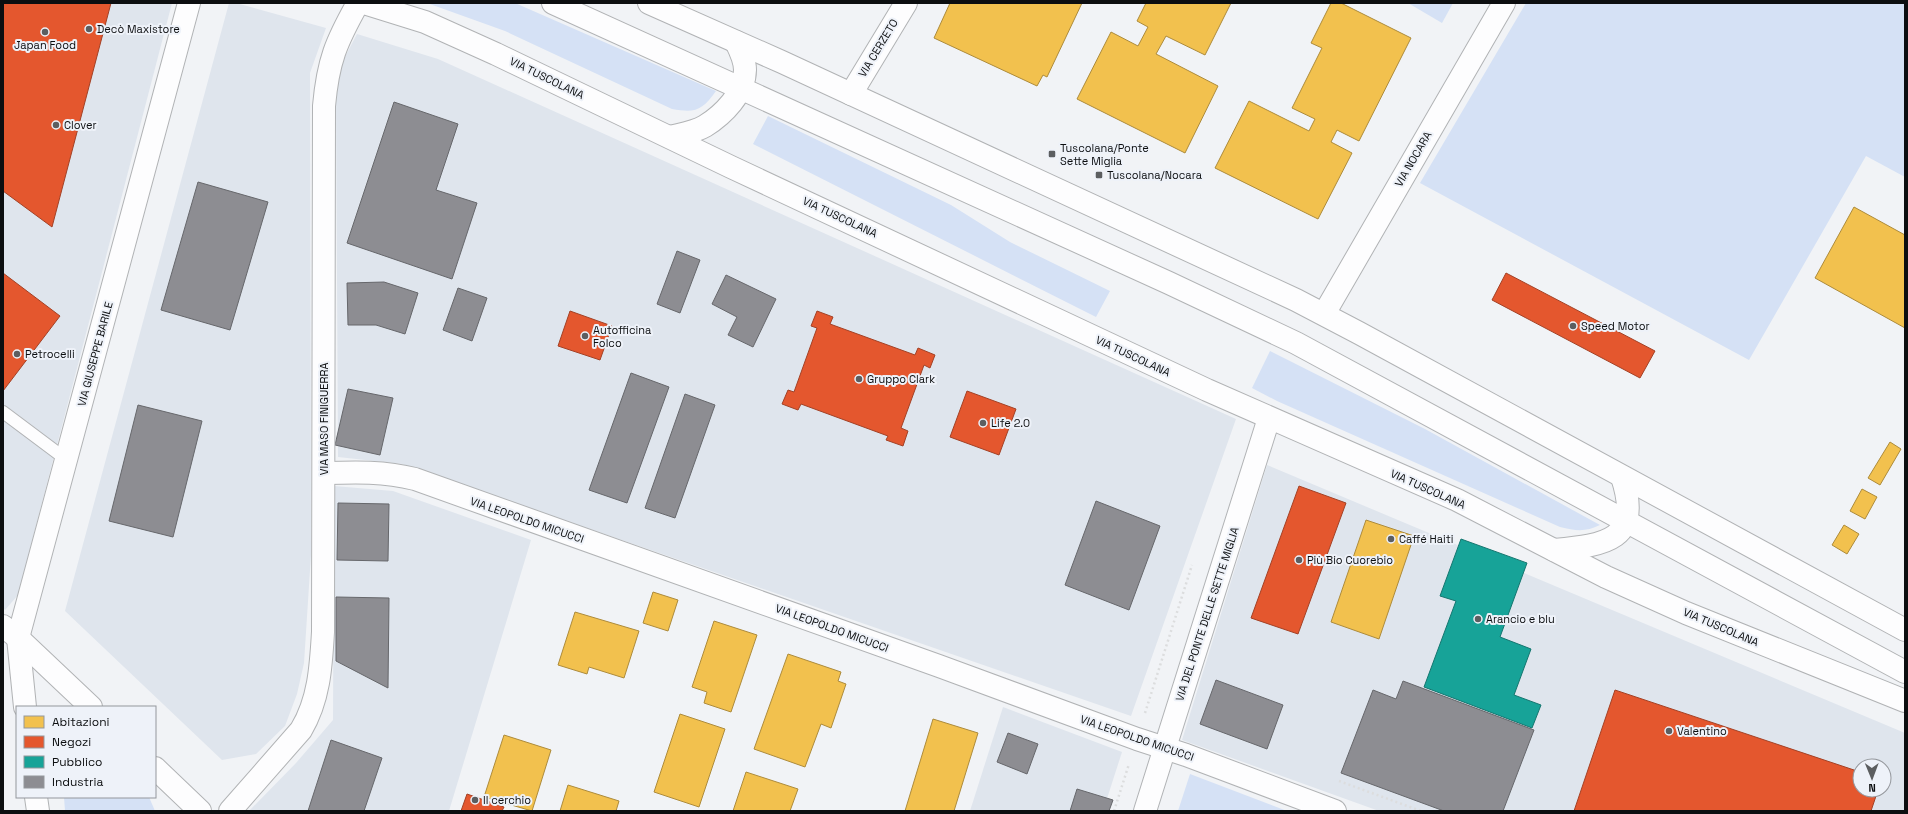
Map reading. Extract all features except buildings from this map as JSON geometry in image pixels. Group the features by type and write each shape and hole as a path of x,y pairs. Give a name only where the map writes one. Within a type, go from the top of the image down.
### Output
{"street":[{"name":"VIA GIUSEPPE BARILE","path":"25,706 11,632 67,460 189,3"},
{"name":"VIA MASO FINIGUERRA","path":"230,811 293,741 309,717 314,703 320,670 322,639 324,473 324,106 328,69 334,50 358,3"},
{"name":"VIA TUSCOLANA","path":"364,3 410,16 442,29 1117,348 1269,418 1456,500 1606,577 1686,613 1905,701"},
{"path":"553,3 1237,314 1350,372 1905,672"},
{"path":"649,3 851,94 1324,314 1905,630"},
{"name":"VIA CERZETO","path":"851,94 906,3"},
{"name":"VIA NOCARA","path":"1324,314 1504,3"},
{"path":"670,137 704,127 720,115 741,89 745,65 736,42"},
{"name":"VIA DEL PONTE DELLE SETTE MIGLIA","path":"1145,811 1269,418"},
{"name":"VIA LEOPOLDO MICUCCI","path":"324,473 371,472 415,480 939,666 1335,811"},
{"path":"1554,550 1595,545 1604,542 1619,532 1626,521 1628,503 1622,477"},
{"path":"11,632 90,706"},
{"path":"156,769 200,811"},
{"path":"36,798 38,811"}],"lane":[{"path":"3,412 67,460"}],"path":[{"path":"1114,811 1194,560"}],"shaded area":[{"path":"3,3 172,3 18,595 5,610 3,608"},
{"path":"229,3 236,3 326,28 310,73 311,555 304,663 297,694 285,726 256,754 222,760 65,611"},
{"path":"427,3 515,3 716,91 702,107 687,111 672,109 505,31"},
{"path":"1408,3 1453,3 1442,23"},
{"path":"1526,3 1905,3 1905,177 1866,156 1749,360 1420,183"},
{"path":"357,34 438,59 1236,419 1131,716 402,464 338,457 336,99 339,68"},
{"path":"768,116 951,205 1010,242 1110,291 1096,317 753,144"},
{"path":"1270,351 1425,429 1600,525 1590,529 1581,530 1560,527 1277,401 1252,388"},
{"path":"1267,465 1905,733 1905,811 1379,811 1182,740"},
{"path":"334,486 393,491 531,540 449,811 249,811 296,763 333,720"},
{"path":"1003,707 1122,752 1103,811 970,811"},
{"path":"1190,774 1287,811 1178,811"},
{"path":"64,798 149,798 155,811 65,811"}],"place":[{"name":"Decò Maxistore","path":"89,29"},
{"name":"Japan Food","path":"45,32"},
{"name":"Clover","path":"56,125"},
{"name":"Tuscolana/Ponte Sette Miglia","path":"1052,154"},
{"name":"Tuscolana/Nocara","path":"1099,175"},
{"name":"Speed Motor","path":"1573,326"},
{"name":"Autofficina Folco","path":"585,336"},
{"name":"Petrocelli","path":"17,354"},
{"name":"Gruppo Clark","path":"859,379"},
{"name":"Life 2.0","path":"983,423"},
{"name":"Caffé Haiti","path":"1391,539"},
{"name":"Più Bio Cuorebio","path":"1299,560"},
{"name":"Arancio e blu","path":"1478,619"},
{"name":"Valentino","path":"1669,731"},
{"name":"Il cerchio","path":"475,800"}]}
